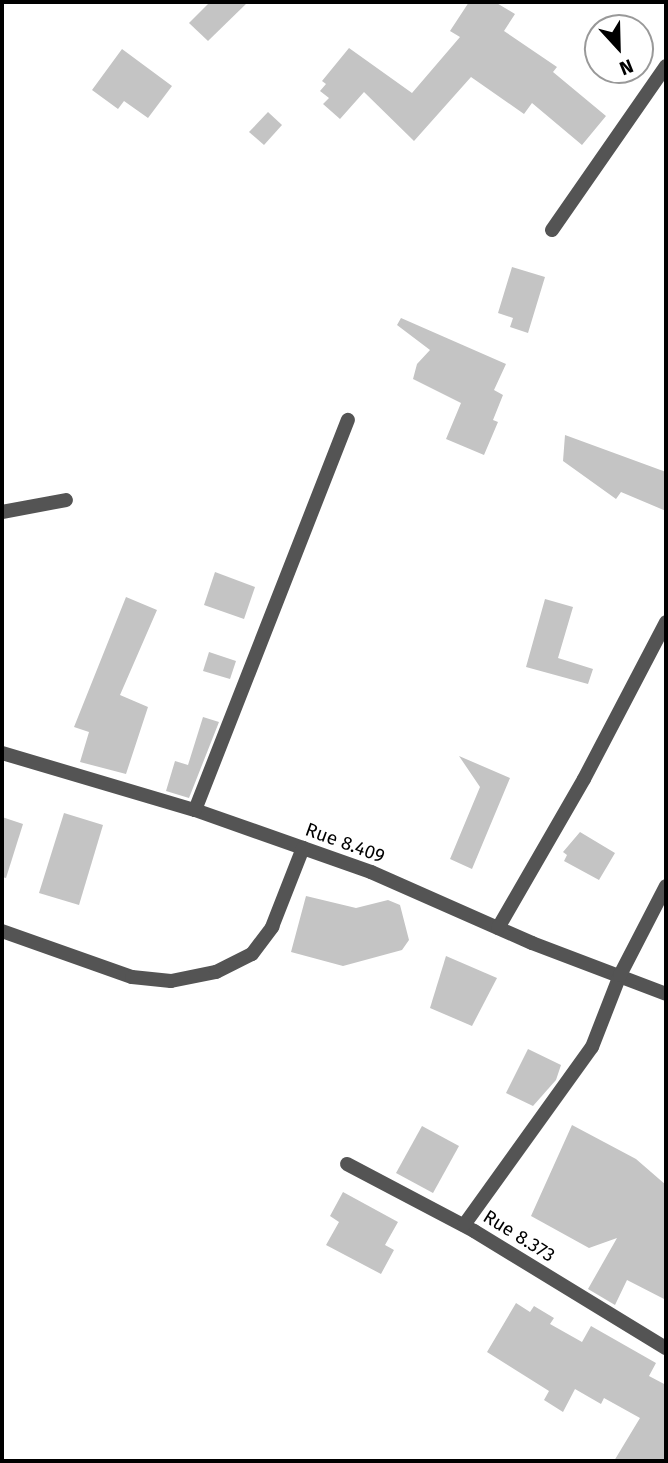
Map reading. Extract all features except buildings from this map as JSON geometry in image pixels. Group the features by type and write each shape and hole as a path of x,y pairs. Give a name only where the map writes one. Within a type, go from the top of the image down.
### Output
{"street":[{"path":"552,230 666,66"},
{"path":"195,810 348,420"},
{"path":"2,512 66,500"},
{"path":"498,928 584,779 666,622"},
{"name":"Rue 8.409","path":"2,753 195,810 371,872 498,928 666,994"},
{"path":"2,932 132,977 171,981 216,972 252,954 271,927 303,848"},
{"path":"464,1225 592,1047 620,975 666,886"},
{"name":"Rue 8.373","path":"346,1164 464,1225 666,1348"}]}
